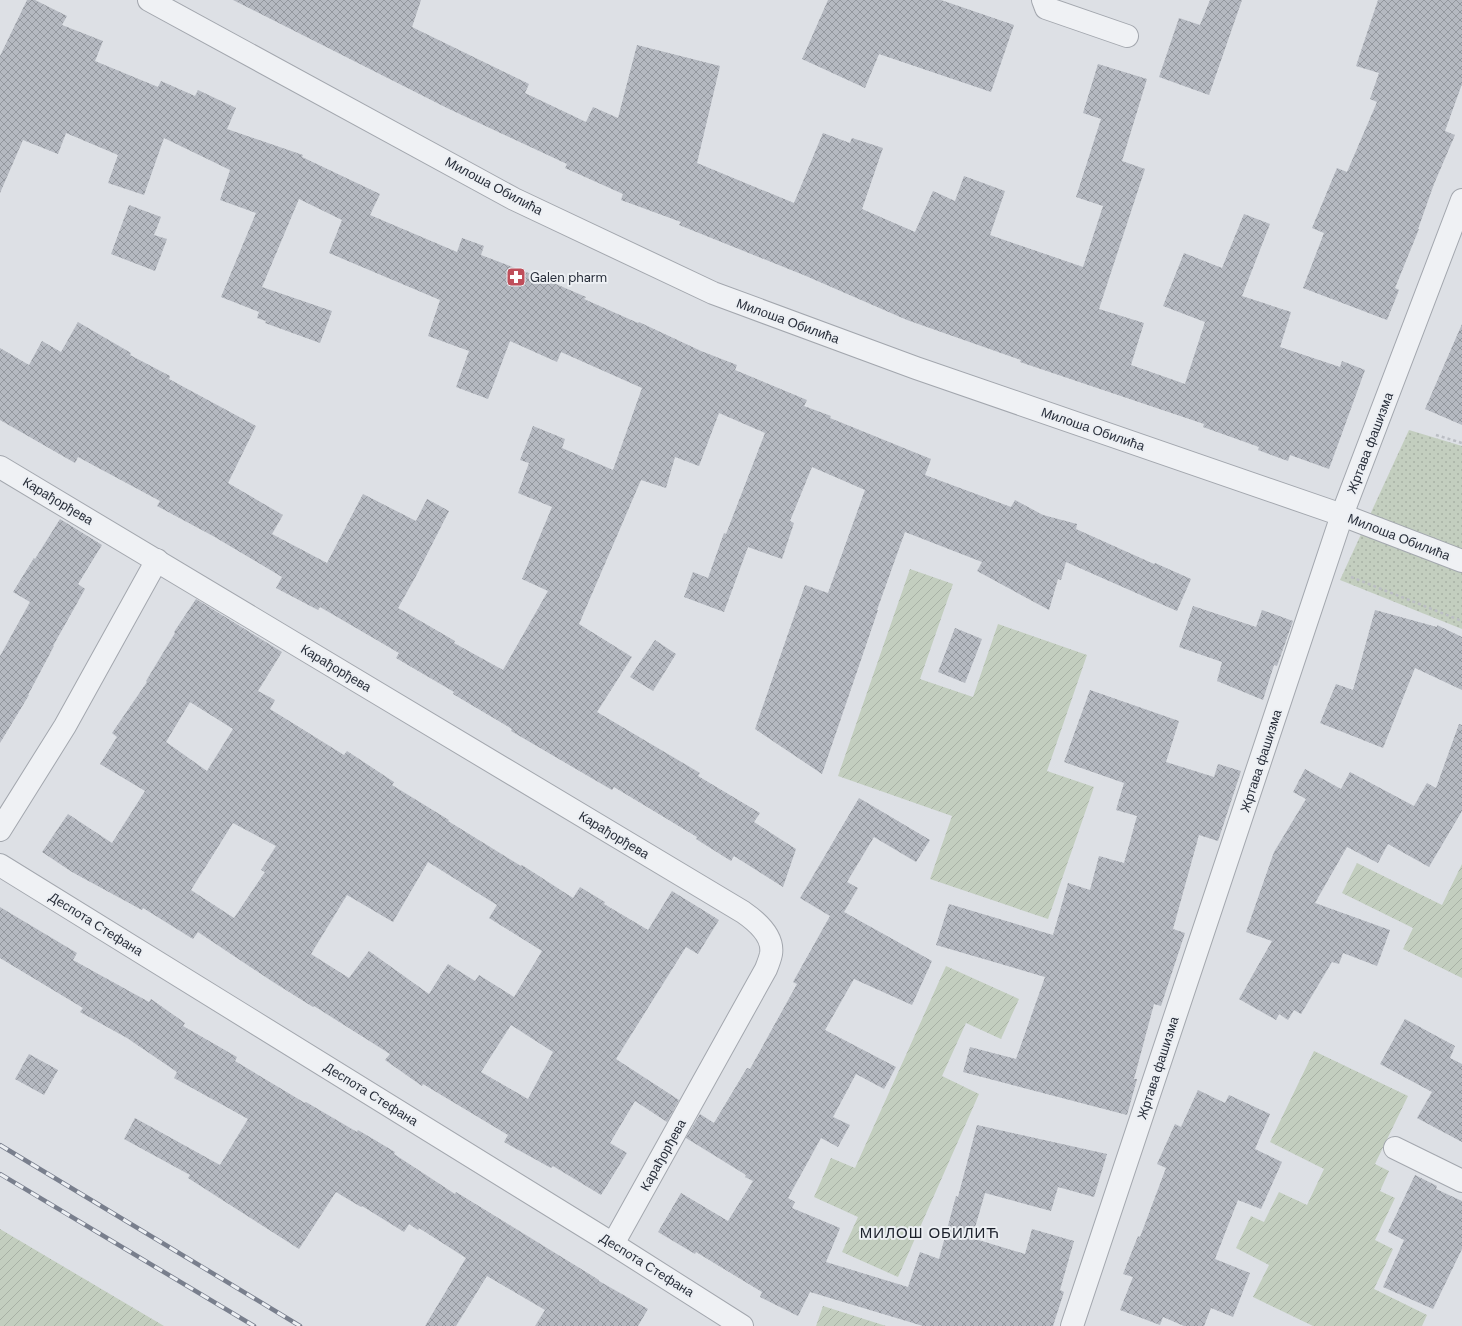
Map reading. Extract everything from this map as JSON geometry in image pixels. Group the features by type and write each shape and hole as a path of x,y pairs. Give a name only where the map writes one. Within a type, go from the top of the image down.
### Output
{"street":[{"name":"Милоша Обилића","path":"149,0 514,198 713,293 916,368 1342,515 1462,562"},
{"path":"1043,0 1046,8 1127,36"},
{"name":"Жртава фашизма","path":"1072,1326 1342,515 1462,200"},
{"name":"Карађорђева","path":"0,467 743,912 755,921 764,931 771,942 771,953 766,969 613,1244"},
{"path":"0,830 65,726 157,560"},
{"name":"Деспота Стефана","path":"0,865 613,1244 742,1326"},
{"path":"1395,1148 1462,1181"}],"path":[{"path":"1436,435 1462,443"},
{"path":"1325,568 1462,621"}],"green space":[{"path":"1409,430 1462,446 1462,629 1340,580"},
{"path":"910,569 953,584 920,679 973,697 998,624 1087,655 1047,771 1094,787 1048,919 930,879 952,816 838,776"},
{"path":"1357,863 1442,905 1462,864 1462,978 1403,949 1413,928 1342,893"},
{"path":"946,966 1019,999 1001,1039 966,1023 942,1076 979,1094 898,1277 842,1252 858,1217 814,1197 831,1158 855,1168"},
{"path":"1314,1051 1408,1096 1375,1164 1389,1171 1380,1191 1395,1198 1375,1240 1393,1249 1374,1289 1427,1315 1422,1326 1313,1326 1253,1297 1269,1265 1236,1248 1251,1216 1264,1222 1279,1192 1307,1205 1324,1169 1270,1142"},
{"path":"0,1229 164,1326 0,1326"},
{"path":"823,1306 886,1326 816,1326"}],"building":[{"path":"27,0 35,0 67,16 62,25 103,41 95,61 158,87 161,81 195,96 198,90 236,108 227,129 303,155 302,157 380,194 370,215 457,252 462,238 484,246 481,255 542,278 586,297 584,299 638,323 639,322 701,351 737,365 735,370 807,400 804,406 931,459 925,475 1011,507 1015,500 1043,515 1077,524 1076,529 1191,579 1177,611 1066,562 1061,580 1058,579 1049,610 977,571 982,562 905,532 822,774 755,729 805,585 828,593 865,490 812,467 790,521 794,523 782,559 748,547 724,612 684,597 693,572 708,578 724,533 726,534 765,433 719,413 699,466 675,457 666,488 641,480 579,624 632,657 597,712 700,773 698,776 760,813 754,822 796,849 783,887 734,856 731,861 696,839 697,837 614,787 612,790 511,731 512,729 453,694 454,692 396,658 399,653 320,607 318,610 276,588 282,577 213,536 157,506 160,501 78,457 75,463 0,420 0,348 29,365 42,341 61,352 78,322 131,353 130,355 170,376 169,379 256,426 228,483 283,515 272,534 327,563 363,494 416,521 427,499 449,511 398,608 455,641 454,643 503,670 548,591 522,579 552,507 518,493 529,463 520,460 533,426 565,439 562,448 613,470 642,388 561,352 557,362 510,341 488,399 456,387 469,351 428,336 440,300 329,253 342,220 299,199 262,287 332,311 320,343 265,323 266,321 257,318 259,312 221,297 256,213 220,200 230,170 164,138 144,195 108,183 118,155 66,133 58,154 23,140 0,193 0,56"},
{"path":"233,0 421,0 412,27 529,84 525,93 586,122 593,107 618,118 637,45 720,66 697,163 794,203 823,133 850,143 852,138 883,148 862,209 915,232 933,191 955,201 964,176 1005,191 990,235 1083,267 1103,206 1076,197 1101,119 1083,113 1098,64 1147,79 1122,161 1145,169 1099,309 1144,323 1131,365 1185,384 1205,322 1163,306 1184,253 1222,268 1244,214 1270,224 1242,296 1291,312 1280,347 1340,367 1342,361 1365,370 1329,469 1290,455 1288,461 1258,450 1259,447 1203,427 1204,424 1020,362 1021,360 907,320 806,276 679,225 681,222 621,200 623,194 565,168 567,164 447,108"},
{"path":"828,0 941,0 1014,25 991,92 879,54 865,88 802,59"},
{"path":"1210,0 1242,0 1209,95 1159,77 1179,18 1200,25"},
{"path":"1378,0 1462,0 1462,84 1445,131 1455,135 1434,184 1419,229 1395,288 1399,290 1387,320 1303,288 1324,233 1312,228 1337,168 1347,172 1377,102 1370,99 1379,73 1356,66"},
{"path":"129,205 161,217 154,235 167,239 155,271 111,254"},
{"path":"1462,324 1462,425 1425,409"},
{"path":"60,519 102,545 78,584 85,589 53,646 29,695 0,743 0,656 30,602 13,592"},
{"path":"196,599 282,652 258,691 275,700 270,709 344,755 347,751 394,782 392,785 573,898 580,887 605,902 604,904 648,930 672,891 719,920 698,954 686,947 616,1059 679,1100 667,1122 635,1101 610,1143 627,1153 601,1195 553,1166 551,1168 504,1142 508,1135 423,1084 422,1086 385,1060 390,1054 270,980 198,932 193,939 143,908 142,910 72,872 42,852 68,814 112,843 145,791 100,764 117,737 112,733 147,682 146,681 175,633 174,632","holes":["190,702 233,729 207,771 166,742","233,823 276,846 261,870 265,872 234,918 191,890","428,862 497,905 489,918 542,951 514,997 479,975 475,981 448,964 429,994 369,951 349,978 311,954 347,895 393,922","511,1025 553,1052 528,1099 481,1072"]},
{"path":"1193,606 1256,627 1262,610 1293,621 1277,666 1274,665 1263,700 1217,681 1222,662 1179,647"},
{"path":"1375,610 1437,627 1437,625 1462,637 1462,690 1415,668 1383,748 1320,723 1336,684 1353,690"},
{"path":"955,628 982,639 965,683 938,672"},
{"path":"655,640 676,654 653,691 630,677"},
{"path":"1090,690 1179,721 1166,762 1214,777 1218,764 1241,771 1218,841 1199,835 1173,929 1185,933 1161,1006 1154,1004 1134,1079 1137,1079 1127,1115 963,1072 970,1047 1016,1059 1045,977 936,945 949,904 1053,935 1068,883 1090,890 1099,856 1124,863 1137,816 1116,810 1124,783 1064,762"},
{"path":"1459,724 1462,725 1462,811 1429,867 1388,844 1378,863 1347,847 1315,903 1390,930 1377,966 1343,953 1339,964 1332,962 1301,1014 1294,1010 1288,1020 1279,1014 1276,1020 1239,999 1272,941 1246,932 1274,852 1306,799 1293,792 1305,769 1341,789 1350,772 1414,806 1427,783 1436,788"},
{"path":"859,798 930,840 916,862 874,837 847,882 858,888 844,912 932,961 912,1005 854,979 825,1030 896,1067 884,1089 856,1074 833,1117 850,1125 838,1147 821,1138 788,1198 795,1202 792,1208 840,1228 826,1262 908,1287 920,1252 939,1259 956,1196 958,1197 977,1125 1107,1154 1094,1197 1058,1187 1051,1211 985,1193 972,1238 1025,1254 1032,1229 1074,1241 1060,1290 1064,1292 1053,1326 923,1326 810,1292 798,1316 760,1297 762,1292 696,1252 695,1254 658,1232 681,1193 728,1221 753,1181 745,1177 746,1175 686,1138 700,1114 714,1123 747,1068 750,1069 797,984 793,982 830,916 800,898"},
{"path":"0,907 77,953 73,960 149,1002 151,999 185,1023 183,1026 237,1057 235,1061 305,1103 306,1102 357,1132 358,1130 395,1152 394,1154 455,1194 456,1192 599,1281 648,1309 638,1326 535,1326 545,1310 487,1276 456,1326 425,1326 466,1258 419,1228 418,1230 409,1224 404,1232 336,1192 299,1249 188,1178 190,1175 124,1139 135,1118 220,1165 248,1119 174,1078 177,1072 127,1038 80,1012 83,1008 0,958"},
{"path":"1405,1019 1455,1046 1450,1058 1462,1064 1462,1142 1417,1118 1432,1092 1380,1064"},
{"path":"29,1054 58,1070 44,1095 15,1079"},
{"path":"1198,1090 1225,1103 1229,1095 1270,1114 1255,1149 1282,1162 1261,1209 1238,1200 1215,1259 1250,1273 1233,1317 1211,1308 1204,1326 1184,1326 1163,1317 1160,1325 1120,1310 1133,1277 1123,1274 1138,1236 1140,1237 1166,1168 1157,1164 1175,1124 1181,1127"},
{"path":"1415,1175 1437,1186 1436,1189 1462,1201 1462,1249 1433,1309 1383,1287 1404,1240 1388,1232"}],"railway":[{"path":"0,1145 300,1326"},
{"path":"0,1174 254,1326"}],"place":[{"name":"Galen pharm","path":"516,277"}],"district":[{"name":"МИЛОШ ОБИЛИЋ","path":"930,1233"}]}
